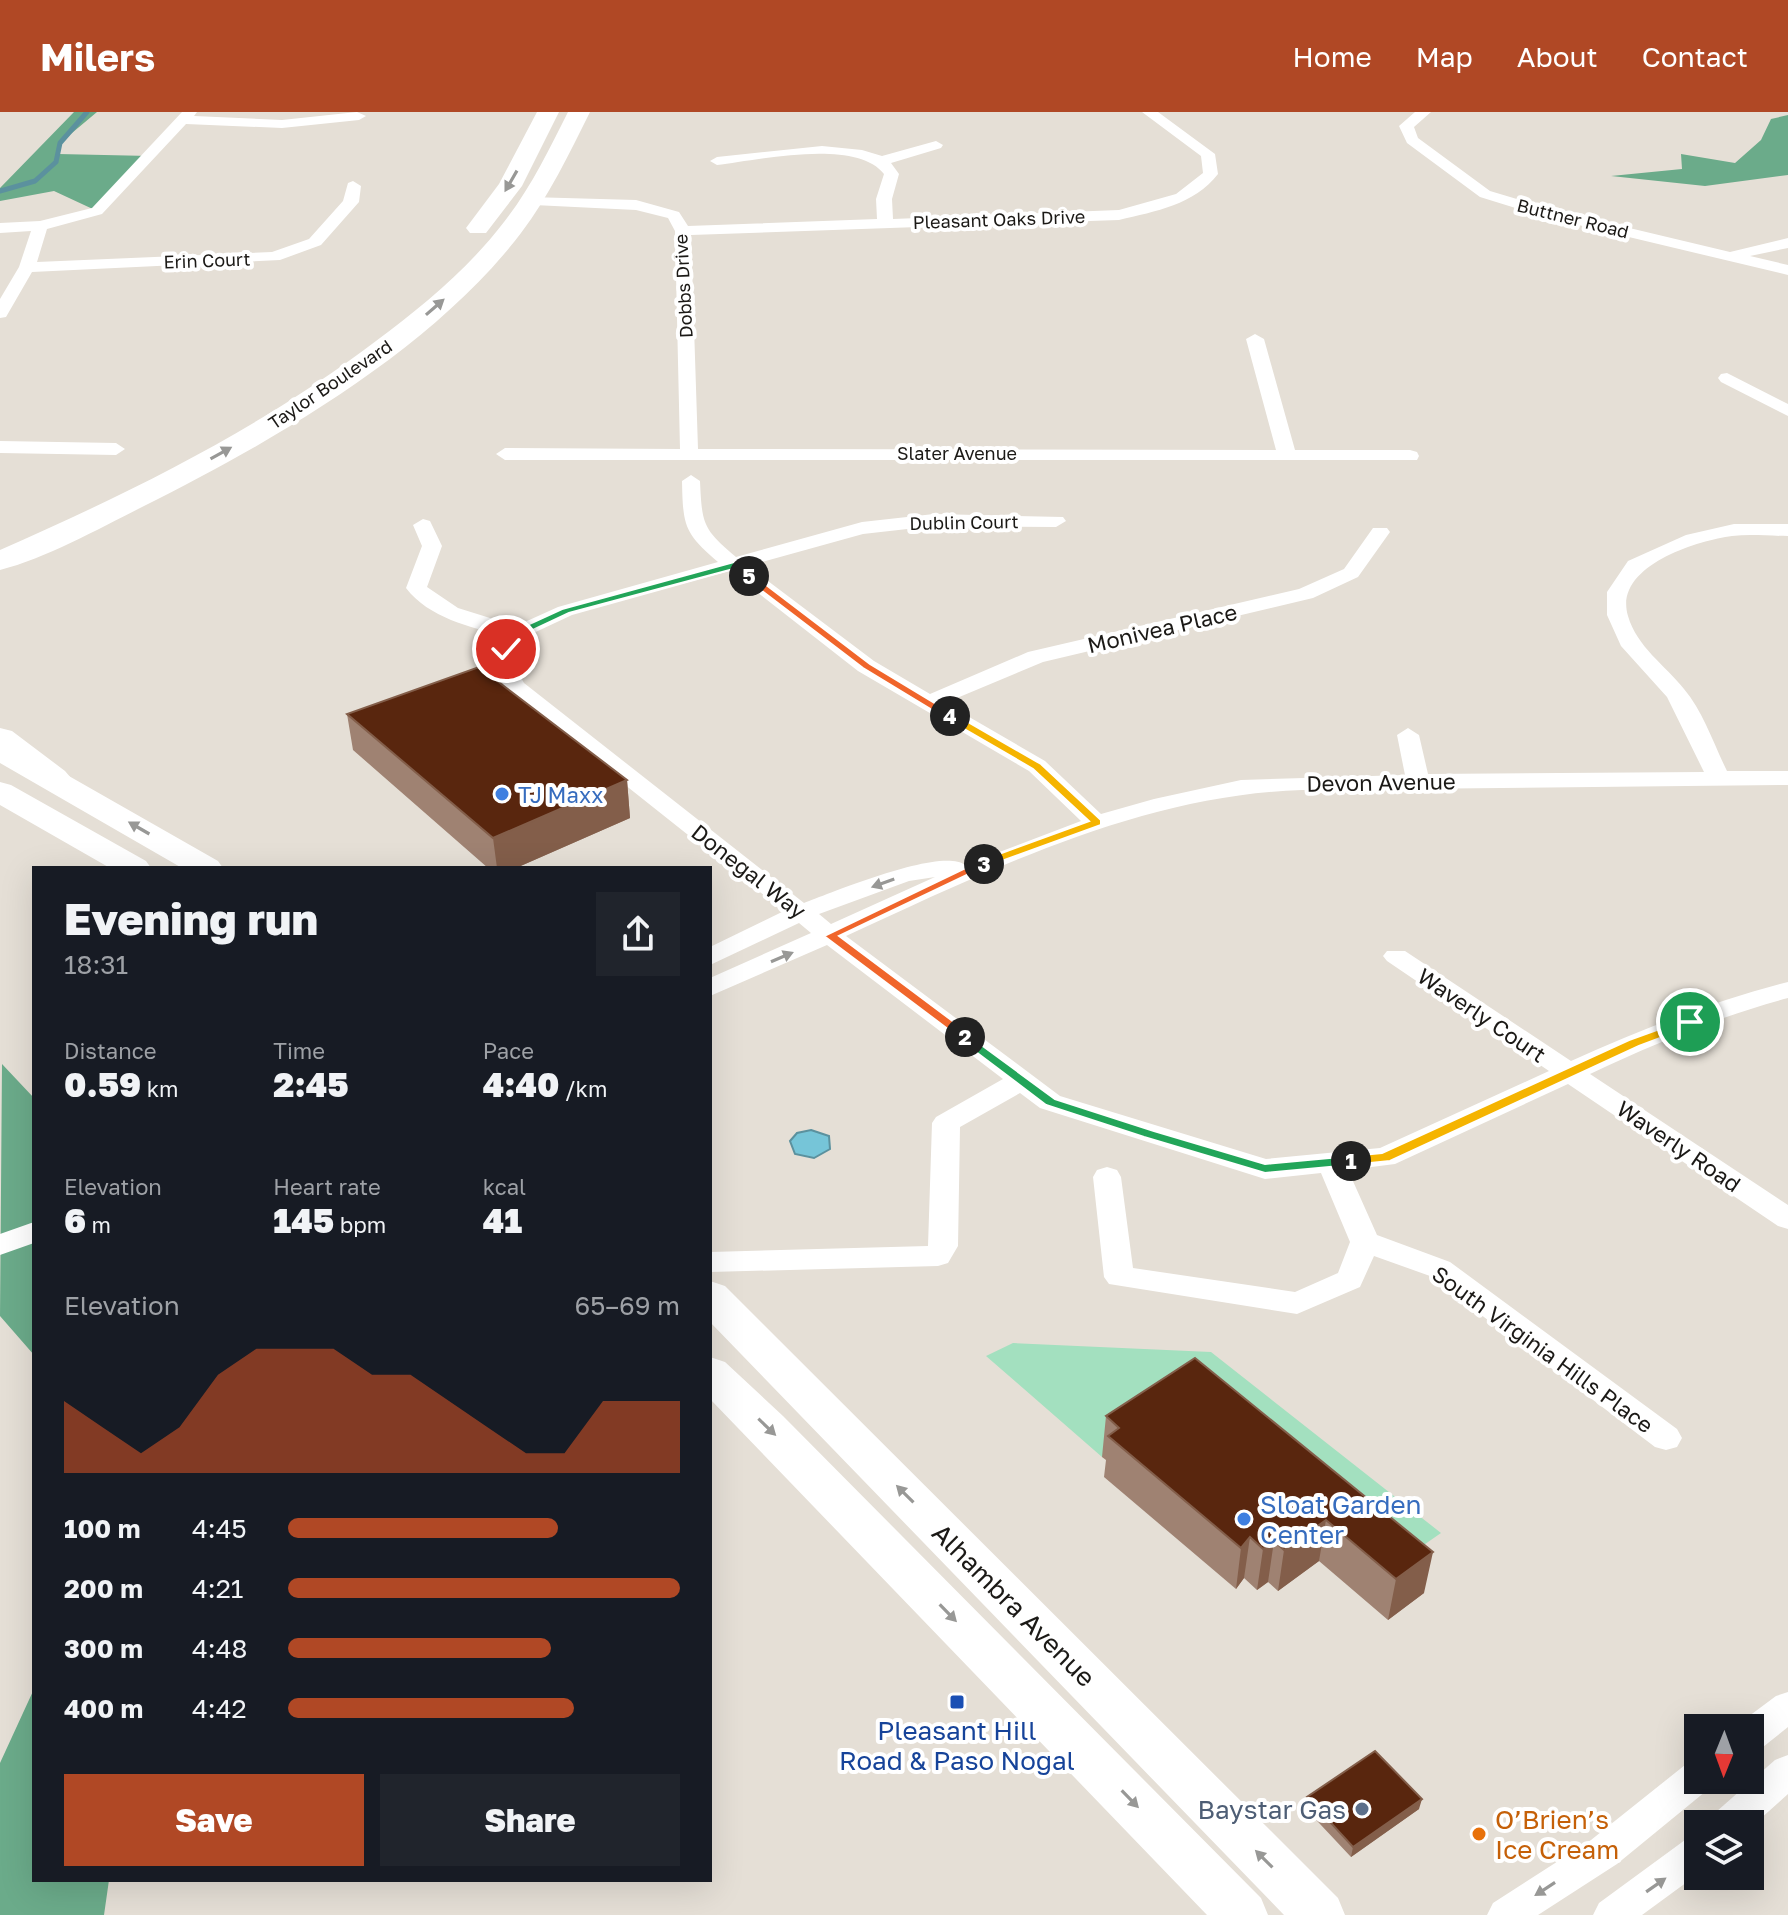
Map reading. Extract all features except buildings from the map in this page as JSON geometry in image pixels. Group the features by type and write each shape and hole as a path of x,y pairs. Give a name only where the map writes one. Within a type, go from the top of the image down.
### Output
{"main road":[{"path":"457,251 510,186 548,112"},
{"name":"Taylor Boulevard","path":"0,561 177,477 276,422 360,369 437,306 500,244 534,200 579,112"},
{"name":"Taylor Boulevard","path":"0,537 146,467 243,414 326,363 414,292"},
{"path":"0,582 177,477"},
{"path":"0,738 53,778"},
{"path":"0,750 203,866"},
{"path":"0,792 130,866"},
{"name":"Alhambra Avenue","path":"712,1298 1319,1915"},
{"path":"712,1375 768,1428 1242,1915"}],"street":[{"name":"Pleasant Oaks Drive","path":"683,231 1119,215 1158,207 1197,191 1211,174 1208,154 1149,112"},
{"name":"Buttner Road","path":"1424,112 1406,126 1412,140 1485,194 1550,214 1788,270"},
{"path":"0,228 40,226 97,211 186,116 282,124 359,116"},
{"path":"717,161 818,151 882,161 936,145"},
{"path":"882,161 892,174 884,199 885,223"},
{"name":"Erin Court","path":"27,267 274,257 315,242 351,202 353,186"},
{"name":"Dobbs Drive","path":"534,200 656,208 674,215 683,231 689,453"},
{"path":"0,313 27,267 40,226"},
{"path":"1728,257 1788,243"},
{"path":"1255,339 1287,455"},
{"path":"1727,378 1788,411"},
{"path":"0,447 116,449"},
{"name":"Slater Avenue","path":"505,454 1410,456"},
{"path":"691,481 692,513 700,536 734,565 866,666 1037,766 1097,823"},
{"name":"Dublin Court","path":"734,565 862,528 934,520 1056,521"},
{"path":"423,525 432,546 416,588 428,601 468,619 518,633 565,611 734,565"},
{"path":"1719,779 1677,694 1632,646 1617,615 1617,592 1635,565 1693,539 1734,530 1788,530"},
{"name":"Monivea Place","path":"927,703 1036,657 1306,594 1351,573 1380,532"},
{"name":"Donegal Way","path":"518,633 506,649 503,665 516,687 831,936 1050,1102 1265,1169 1385,1157 1634,1043 1746,1001 1788,990"},
{"path":"1408,735 1418,781"},
{"name":"Devon Avenue","path":"712,987 831,936 986,863 1097,823 1225,789 1418,781 1788,778"},
{"name":"Devon Avenue","path":"712,956 802,912 904,875 986,863"},
{"name":"Waverly Court","path":"1396,956 1569,1073"},
{"name":"Waverly Road","path":"1569,1073 1788,1219"},
{"path":"712,1262 938,1256 943,1246 946,1123 1022,1080"},
{"path":"1107,1177 1119,1277 1297,1303 1350,1280 1365,1242 1331,1163"},
{"path":"0,1245 32,1233"},
{"name":"South Virginia Hills Place","path":"1365,1242 1440,1269 1666,1438"},
{"path":"1764,1725 1788,1707"},
{"path":"1745,1810 1788,1771"},
{"path":"1506,1915 1604,1852 1684,1787"},
{"path":"1612,1915 1684,1862"}],"green space":[{"path":"74,112 97,112 60,143 58,154 150,156 97,211 54,191 0,201 0,188"},
{"path":"1788,115 1788,175 1705,186 1611,176 1682,169 1681,154 1735,163 1761,140 1771,119"},
{"path":"2,1064 32,1096 32,1353 0,1316"},
{"path":"1013,1343 1211,1352 1441,1533 1392,1567 1191,1399 1102,1457 986,1356"},
{"path":"32,1693 32,1882 109,1882 104,1915 0,1915 0,1763"}],"water":[{"path":"811,1130 829,1136 830,1149 814,1158 795,1154 790,1141 797,1133"}],"waterway":[{"path":"0,191 35,181 56,162 60,143 87,112"}],"place":[{"name":"TJ Maxx","path":"502,794"},
{"name":"Sloat Garden Center","path":"1244,1519"},
{"name":"Pleasant Hill Road & Paso Nogal","path":"957,1702"},
{"name":"Baystar Gas","path":"1362,1809"},
{"name":"O’Brien’s Ice Cream","path":"1479,1834"}],"route":[{"path":"506,649 518,633 565,611 734,565 866,666 1037,766 1097,823 986,863 831,936 1050,1102 1149,1134 1265,1169 1385,1157 1634,1043 1690,1022"}]}
